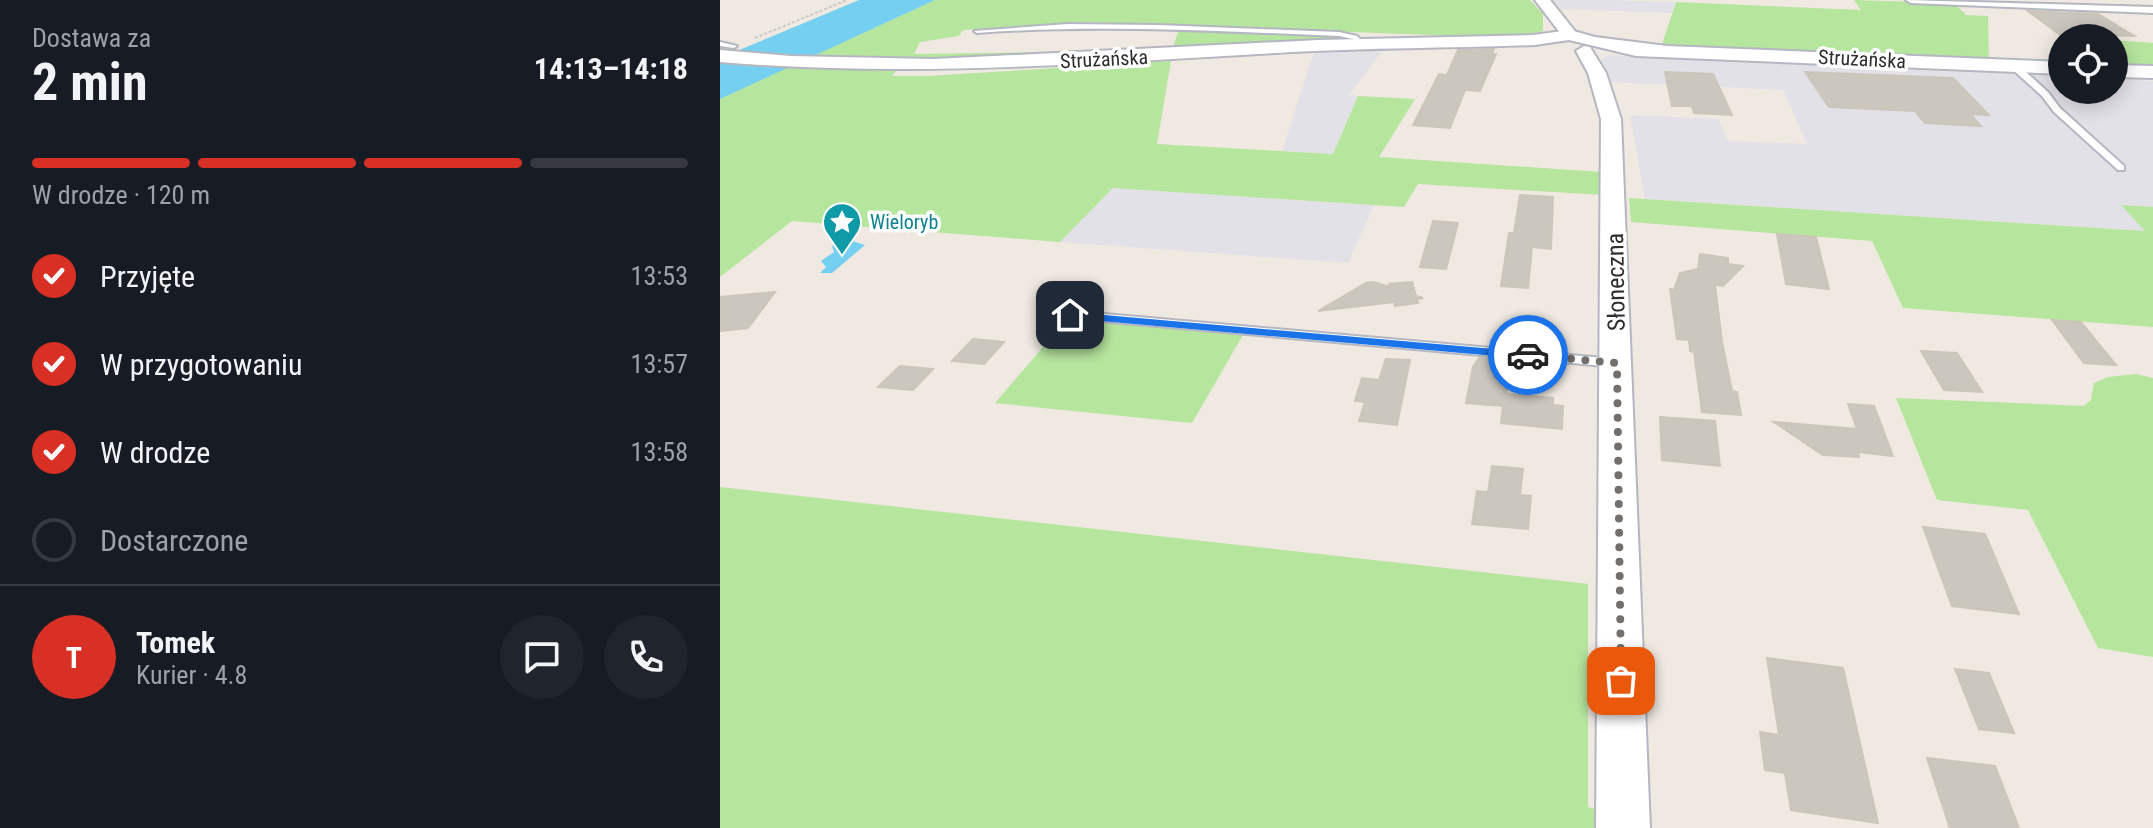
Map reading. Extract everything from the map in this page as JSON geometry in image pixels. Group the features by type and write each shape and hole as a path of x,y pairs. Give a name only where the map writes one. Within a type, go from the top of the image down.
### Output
{"main road":[{"name":"Strużańska","path":"727,51 822,64 993,65 1361,43 1487,42 2048,67"},
{"path":"2128,71 2153,72"}],"street":[{"name":"Słoneczna","path":"1542,0 1611,119 1623,828"},
{"path":"1911,0 2049,3 2153,10"}],"lane":[{"path":"977,31 1053,25 1130,25 1339,34 1355,37 1361,43"},
{"path":"720,44 727,51"},
{"path":"2014,66 2121,168"},
{"path":"1070,315 1617,363"}],"path":[{"path":"727,51 847,0"}],"shaded area":[{"path":"1553,0 1676,2 1672,13 1560,9"},
{"path":"1384,48 1349,95 1358,96 1333,154 1282,151 1314,52"},
{"path":"1610,55 2048,75 2048,104 2128,104 2128,80 2153,81 2153,207 2122,205 2147,231 1645,199 1630,115 1719,119 1727,141 1807,144 1783,90 1609,82 1601,58"},
{"path":"1113,188 1374,205 1348,263 1060,242"}],"green space":[{"path":"935,0 1530,0 1543,14 1543,31 1513,38 1083,22 963,30 959,36 920,42 914,54 1173,47 1179,29 1350,39 1052,59 806,59"},
{"path":"1854,0 1954,3 1966,15 1988,16 1989,59 1662,44 1676,2 1861,10"},
{"path":"2128,41 2153,43 2153,66 2128,65"},
{"path":"1171,61 1157,144 1333,154 1358,96 1415,99 1379,157 1602,172 1604,195 1418,184 1404,207 1113,188 1060,242 792,221 720,277 720,99 789,67 897,70 892,76 927,76"},
{"path":"1629,198 2145,231 2121,205 2153,207 2153,327 1903,308 1872,241 1631,222"},
{"path":"1067,319 1243,335 1192,423 995,403"},
{"path":"2136,374 2153,378 2153,657 2098,648 2028,510 1937,500 1896,398 2084,406 2091,400 2094,383 2108,377"},
{"path":"720,487 1588,584 1588,807 1602,811 1602,828 720,828"}],"water":[{"path":"859,0 935,0 720,99 720,58"},
{"path":"846,239 865,245 832,273 820,273 826,267 821,261 834,252 832,246"}],"building":[{"path":"2028,11 2098,14 2114,24 2048,24"},
{"path":"1494,49 1492,54 1496,54 1480,91 1465,90 1450,128 1413,125 1439,74 1447,75 1458,50"},
{"path":"1665,72 1713,74 1732,115 1694,113 1692,106 1672,106"},
{"path":"1805,72 1953,78 1989,115 1970,114 1981,126 1925,123 1915,111 1829,107"},
{"path":"1520,195 1553,197 1551,249 1532,247 1528,288 1501,286 1509,233 1514,233"},
{"path":"1433,221 1458,223 1446,269 1420,267"},
{"path":"1777,234 1816,237 1829,289 1786,284"},
{"path":"1700,254 1728,258 1728,264 1743,266 1723,286 1715,285 1722,342 1732,391 1737,392 1741,415 1702,412 1694,352 1690,351 1689,340 1677,339 1670,289 1674,290 1680,273 1698,269"},
{"path":"1412,282 1416,296 1423,298 1417,299 1418,303 1395,306 1394,302 1318,311 1366,283 1390,287 1389,284"},
{"path":"775,292 748,328 720,331 720,297"},
{"path":"2052,320 2081,322 2116,365 2084,363"},
{"path":"973,339 1004,342 984,364 952,361"},
{"path":"1921,351 1957,353 1982,392 1944,390"},
{"path":"1479,358 1511,361 1506,394 1553,398 1553,405 1563,406 1562,429 1501,423 1503,406 1466,403 1473,367"},
{"path":"1386,359 1410,360 1397,425 1359,421 1365,402 1355,401 1362,378 1379,380"},
{"path":"900,366 933,369 913,390 878,387"},
{"path":"1848,404 1874,406 1893,456 1858,452 1859,457 1823,455 1774,422 1857,429"},
{"path":"1660,417 1715,421 1720,466 1662,460"},
{"path":"1492,466 1523,469 1520,495 1531,496 1528,529 1472,524 1477,491 1488,492"},
{"path":"1923,527 1985,534 2019,614 1952,606"},
{"path":"1767,658 1843,668 1878,823 1791,810 1785,773 1765,770 1760,732 1779,735"},
{"path":"1955,669 1989,673 2014,733 1979,729"},
{"path":"1927,758 1995,766 2019,828 1950,828"}],"way so far":[{"path":"1528,355 1617,363 1621,681"}],"place":[{"name":"Wieloryb","path":"842,256"}],"route":[{"path":"1070,315 1528,355"}]}
